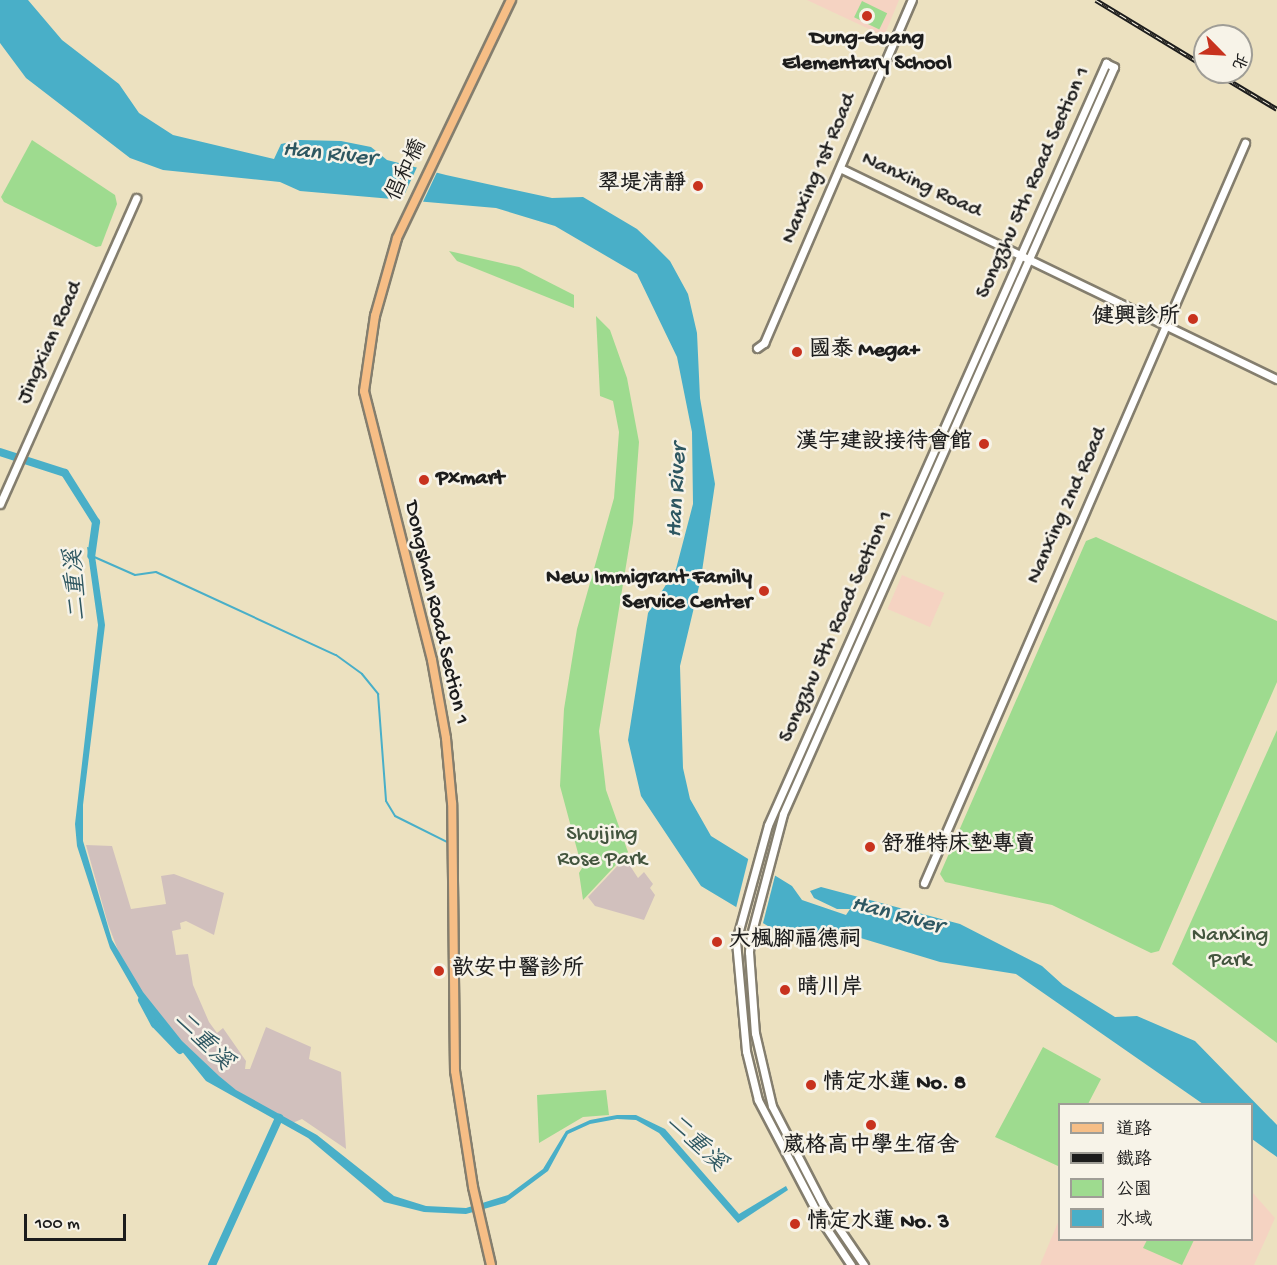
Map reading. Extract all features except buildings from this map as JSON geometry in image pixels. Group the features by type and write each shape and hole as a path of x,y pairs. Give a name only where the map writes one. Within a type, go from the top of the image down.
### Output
{"main road":[{"name":"倡和橋","path":"403,226 511,0"},
{"name":"Dongshan Road Section 1","path":"403,226 375,316 364,391 432,660 446,738 452,803 455,1071 473,1187 491,1265"}],"street":[{"name":"Nanxing 1st Road","path":"757,348 764,343 912,0"},
{"name":"Songzhu 5th Road Section 1","path":"851,1265 821,1220 758,1100 746,1052 736,941 768,825 1106,63 1114,67 777,831 751,935 748,952 755,1033 772,1106 823,1205 864,1265"},
{"name":"Nanxing 2nd Road","path":"924,883 1245,143"},
{"name":"Nanxing Road","path":"840,168 1277,379"},
{"name":"Jingxian Road","path":"0,504 136,198"}],"shaded area":[{"name":"Dung-Guang Elementary School","path":"807,0 899,0 884,36"},
{"path":"902,575 944,593 930,627 888,609"},
{"path":"86,845 112,846 131,909 166,904 161,876 174,874 224,893 214,935 186,921 180,923 181,929 172,931 176,955 188,954 193,985 209,1022 217,1033 223,1028 246,1061 245,1069 250,1069 266,1027 311,1047 309,1059 341,1072 346,1149 302,1119 290,1124 236,1097 184,1050 128,977 108,924"},
{"path":"625,858 638,878 644,872 653,884 650,888 655,895 644,920 595,906 588,897"},
{"path":"1253,1193 1275,1218 1254,1265 1040,1265 1058,1222 1058,1241 1253,1241"}],"green space":[{"path":"862,1 887,13 879,29 854,17"},
{"path":"32,140 115,195 117,204 101,246 96,247 4,202 1,197"},
{"path":"449,251 519,267 574,295 574,308 457,261"},
{"name":"Shuijing Rose Park","path":"596,316 610,330 627,378 639,442 633,523 599,731 606,790 628,852 583,900 579,873 582,868 560,786 564,709 577,629 614,498 619,432 613,401 600,396"},
{"path":"1096,537 1277,621 1277,682 1159,951 1151,953 1052,905 945,882 940,874 1086,541"},
{"name":"Nanxing Park","path":"1277,730 1277,1043 1172,964"},
{"path":"1043,1047 1101,1079 1089,1103 1058,1103 1058,1166 995,1137"},
{"path":"606,1090 609,1115 583,1117 539,1143 537,1095"},
{"path":"1146,1241 1194,1241 1182,1265 1143,1248"}],"water":[{"name":"Han River","path":"0,0 28,0 62,40 119,84 139,113 173,135 274,159 281,144 300,140 341,141 371,147 387,160 446,175 552,198 583,197 637,229 670,261 688,294 697,333 700,398 715,484 701,578 680,666 683,768 690,799 711,836 792,886 802,900 846,915 850,909 837,909 814,898 810,891 821,887 960,924 1042,966 1063,985 1115,1017 1137,1016 1195,1041 1277,1125 1277,1157 1253,1140 1253,1103 1202,1103 1016,974 940,962 854,936 778,932 701,886 641,796 628,740 648,613 676,569 693,504 692,432 677,357 637,274 555,226 496,208 300,191 280,182 163,170 130,158 26,78 0,43"},
{"name":"二重溪","path":"87,547 94,549 105,625 83,805 83,841 112,940 143,992 182,1041 219,1076 236,1090 317,1135 394,1196 426,1206 466,1208 508,1195 543,1169 566,1131 590,1120 617,1115 636,1115 665,1129 739,1214 786,1186 788,1190 738,1223 659,1133 636,1120 617,1119 590,1124 568,1134 548,1171 505,1203 466,1214 424,1212 384,1202 308,1138 206,1081 138,997 110,948 77,846 75,824 98,625"}],"pier":[{"path":"418,165 438,170 421,206 400,204"},
{"path":"749,856 776,872 762,927 735,912"}],"waterway":[{"name":"二重溪","path":"0,452 65,473 96,522 91,556"},
{"path":"92,556 135,575 156,572 336,655 362,674 378,694 386,801 395,816 447,842"},
{"name":"二重溪","path":"142,1000 155,1024 180,1050"},
{"path":"212,1265 279,1118"}],"railway":[{"path":"1096,0 1193,59"},
{"path":"1235,84 1277,109"}],"place":[{"name":"Dung-Guang Elementary School","path":"867,16"},
{"name":"翠堤清靜","path":"698,186"},
{"name":"健興診所","path":"1193,319"},
{"name":"國泰 Mega+","path":"797,352"},
{"name":"漢宇建設接待會館","path":"984,444"},
{"name":"Pxmart","path":"424,480"},
{"name":"New Immigrant Family Service Center","path":"764,591"},
{"name":"舒雅特床墊專賣","path":"870,847"},
{"name":"大楓腳福德祠","path":"717,942"},
{"name":"歆安中醫診所","path":"439,971"},
{"name":"晴川岸","path":"785,990"},
{"name":"情定水蓮 No. 8","path":"811,1085"},
{"name":"葳格高中學生宿舍","path":"871,1125"},
{"name":"情定水蓮 No. 3","path":"795,1224"}]}
